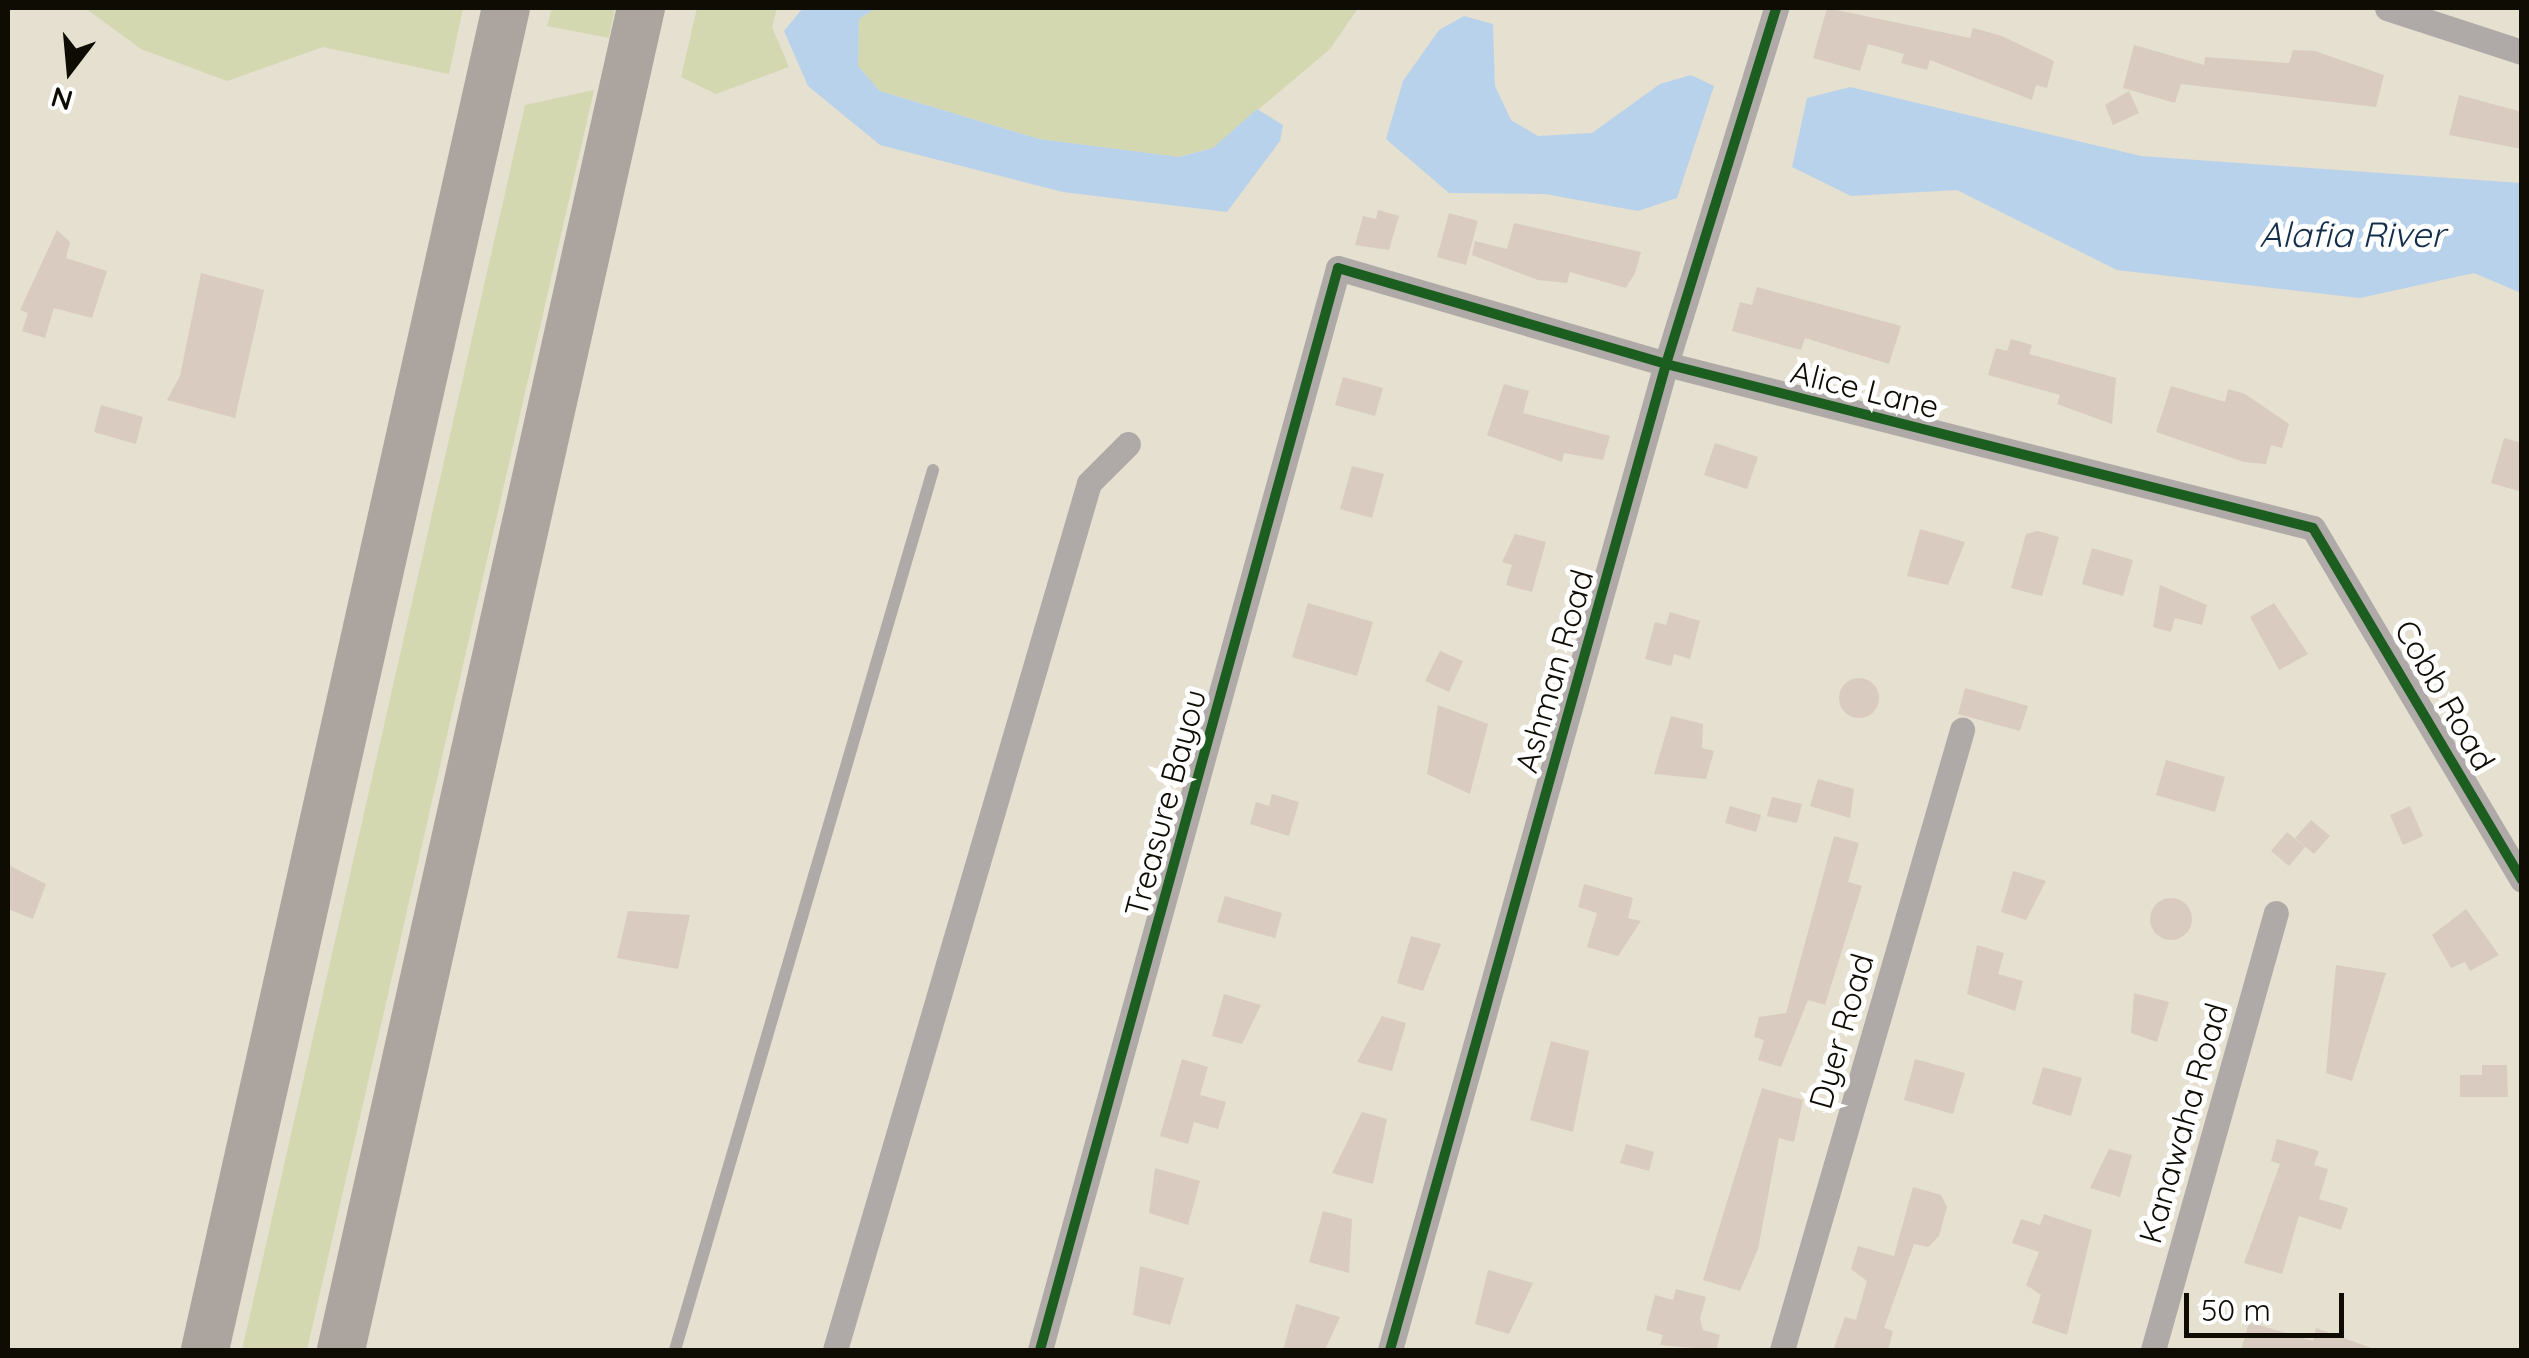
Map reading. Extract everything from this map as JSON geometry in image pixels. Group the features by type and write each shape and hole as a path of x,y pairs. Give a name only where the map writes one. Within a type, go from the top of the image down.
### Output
{"highway":[{"path":"206,1350 506,8"},
{"path":"341,1350 641,8"}],"street":[{"name":"Ashman Road","path":"1390,1350 1666,364 1776,8"},
{"path":"2388,8 2522,52"},
{"name":"Alice Lane","path":"1338,268 1666,364 2313,528 2354,586"},
{"name":"Treasure Bayou","path":"1040,1350 1338,268"},
{"path":"835,1350 1088,482 1128,444"},
{"name":"Cobb Road","path":"2354,586 2522,880"},
{"name":"Dyer Road","path":"1782,1350 1962,730"},
{"name":"Kanawaha Road","path":"2153,1350 2276,913"}],"lane":[{"path":"675,1350 933,470"}],"green space":[{"path":"85,8 463,8 449,74 323,47 227,81 141,49"},
{"path":"552,8 615,8 609,38 547,26"},
{"path":"697,8 777,8 772,27 789,67 716,94 681,77"},
{"path":"876,8 1358,8 1330,49 1213,148 1178,157 1039,139 880,91 858,66 859,19"},
{"path":"594,90 307,1350 242,1350 525,105"}],"water":[{"path":"803,8 876,8 859,19 858,66 880,91 1039,139 1179,157 1213,148 1257,109 1283,125 1280,141 1227,212 1063,192 880,145 808,86 784,31"},
{"path":"1464,16 1493,24 1495,86 1511,120 1538,136 1592,133 1660,84 1691,75 1714,86 1677,198 1638,211 1545,194 1449,193 1386,139 1403,81 1439,30"},
{"name":"Alafia River","path":"1850,87 2141,156 2521,183 2521,293 2474,273 2360,298 2117,270 1957,190 1851,196 1792,167 1807,98"}],"building":[{"path":"1827,8 1970,38 1973,28 2002,36 2054,61 2047,88 2036,85 2032,100 1930,60 1927,70 1901,63 1904,54 1868,44 1860,71 1813,58"},
{"path":"2134,45 2204,65 2205,57 2289,63 2293,50 2315,51 2384,75 2376,107 2181,84 2175,103 2123,88"},
{"path":"2129,91 2139,113 2113,125 2105,105"},
{"path":"2459,95 2522,112 2522,149 2449,135"},
{"path":"1378,210 1399,216 1389,250 1355,245 1363,216 1376,219"},
{"path":"1449,213 1478,221 1466,265 1437,257"},
{"path":"1514,223 1641,252 1635,273 1626,288 1570,272 1567,283 1538,280 1472,255 1475,241 1507,249"},
{"path":"57,230 70,242 66,258 107,271 92,318 54,308 45,338 22,331 28,313 20,310"},
{"path":"201,273 264,290 235,418 167,400 180,376"},
{"path":"1757,287 1901,326 1889,364 1805,338 1801,350 1732,331 1740,302 1752,305"},
{"path":"2011,339 2032,345 2029,354 2116,378 2112,424 2057,404 2060,395 1988,375 1996,348 2007,351"},
{"path":"1343,377 1383,388 1375,416 1335,405"},
{"path":"1504,384 1529,391 1523,413 1610,436 1603,460 1564,453 1562,462 1487,435"},
{"path":"2171,386 2225,402 2228,389 2245,394 2289,424 2282,448 2271,445 2266,464 2244,462 2156,432"},
{"path":"101,405 143,417 136,444 94,432"},
{"path":"2504,438 2522,443 2522,492 2491,483"},
{"path":"1715,443 1758,457 1747,489 1704,475"},
{"path":"1352,466 1384,474 1372,518 1340,509"},
{"path":"1920,529 1965,542 1948,585 1907,576"},
{"path":"2038,531 2059,537 2042,596 2011,588 2026,534"},
{"path":"1515,534 1546,542 1532,592 1506,585 1512,565 1502,562"},
{"path":"2092,548 2133,560 2123,596 2082,584"},
{"path":"2160,585 2207,605 2202,625 2175,618 2171,632 2153,627"},
{"path":"1308,603 1373,622 1357,676 1292,657"},
{"path":"2274,603 2308,654 2279,670 2250,617"},
{"path":"1670,612 1700,621 1690,659 1674,654 1671,666 1645,659 1655,622 1666,625"},
{"path":"1440,651 1463,661 1449,692 1425,681"},
{"path":"1859,678 1873,684 1879,698 1873,712 1859,718 1845,712 1839,698 1845,684"},
{"path":"1965,688 2028,706 2020,731 1958,714"},
{"path":"1438,705 1488,724 1470,794 1427,774"},
{"path":"1671,716 1703,724 1702,748 1714,751 1706,779 1654,774"},
{"path":"2166,760 2225,777 2215,812 2156,795"},
{"path":"1818,779 1854,789 1850,818 1810,806"},
{"path":"1272,794 1299,802 1289,836 1250,824 1256,802 1269,806"},
{"path":"1772,797 1802,804 1797,823 1767,816"},
{"path":"1730,806 1761,815 1756,832 1725,823"},
{"path":"2410,806 2423,836 2403,845 2390,815"},
{"path":"2311,820 2330,836 2314,854 2295,838"},
{"path":"2287,832 2305,847 2289,866 2271,851"},
{"path":"1834,836 1859,843 1848,882 1862,886 1825,1005 1808,1000 1781,1067 1758,1060 1764,1040 1754,1037 1759,1017 1786,1013"},
{"path":"8,865 46,884 33,919 8,909"},
{"path":"2013,871 2046,881 2026,920 2001,912"},
{"path":"1584,884 1633,898 1628,918 1641,921 1618,956 1587,947 1597,913 1578,907"},
{"path":"1225,896 1282,913 1275,938 1217,922"},
{"path":"2171,898 2186,904 2192,919 2186,934 2171,940 2156,934 2150,919 2156,904"},
{"path":"2466,909 2499,955 2470,971 2465,962 2451,968 2432,935"},
{"path":"628,911 690,915 678,969 617,958"},
{"path":"1411,936 1441,944 1423,991 1397,983"},
{"path":"1977,945 2004,953 1998,974 2023,981 2015,1011 1967,994"},
{"path":"2336,965 2386,973 2352,1081 2326,1073"},
{"path":"2134,993 2169,1002 2157,1042 2131,1033"},
{"path":"1224,994 1261,1005 1242,1044 1212,1036"},
{"path":"1382,1016 1406,1023 1392,1071 1357,1062"},
{"path":"1551,1041 1589,1051 1573,1132 1530,1120"},
{"path":"1182,1059 1208,1067 1200,1095 1226,1102 1218,1129 1194,1122 1188,1144 1160,1136"},
{"path":"1915,1059 1965,1073 1953,1114 1904,1100"},
{"path":"2482,1065 2507,1065 2508,1097 2460,1097 2460,1075 2482,1075"},
{"path":"2043,1067 2082,1078 2071,1116 2032,1104"},
{"path":"1762,1088 1803,1100 1794,1142 1779,1138 1758,1249 1740,1291 1703,1280"},
{"path":"1362,1112 1387,1119 1373,1184 1332,1173"},
{"path":"2277,1139 2319,1151 2314,1165 2328,1169 2319,1199 2348,1208 2341,1230 2299,1216 2282,1274 2244,1263 2280,1164 2271,1161"},
{"path":"1626,1144 1654,1152 1649,1171 1620,1163"},
{"path":"2109,1149 2132,1155 2120,1197 2090,1188"},
{"path":"1155,1168 1200,1181 1188,1225 1149,1213"},
{"path":"1913,1187 1941,1195 1947,1207 1939,1236 1928,1247 1914,1244 1884,1328 1893,1331 1888,1350 1834,1348 1845,1317 1856,1320 1867,1281 1851,1269 1858,1246 1894,1256"},
{"path":"1323,1211 1352,1219 1349,1273 1309,1262"},
{"path":"2044,1214 2092,1230 2067,1335 2032,1323 2041,1295 2026,1285 2039,1252 2012,1243 2021,1219 2040,1225"},
{"path":"1140,1266 1184,1278 1170,1325 1133,1315"},
{"path":"1488,1270 1533,1283 1509,1334 1475,1324"},
{"path":"1676,1289 1706,1297 1700,1318 1703,1330 1720,1335 1716,1350 1660,1345 1663,1335 1646,1330 1655,1295 1673,1300"},
{"path":"1296,1304 1340,1317 1325,1350 1283,1350"},
{"path":"2249,1322 2313,1341 2316,1328 2377,1350 2241,1350"}],"cycle path":[{"path":"1390,1350 1666,364 1776,8"},
{"path":"1040,1350 1338,268 1666,364 2313,528 2522,880"}]}
